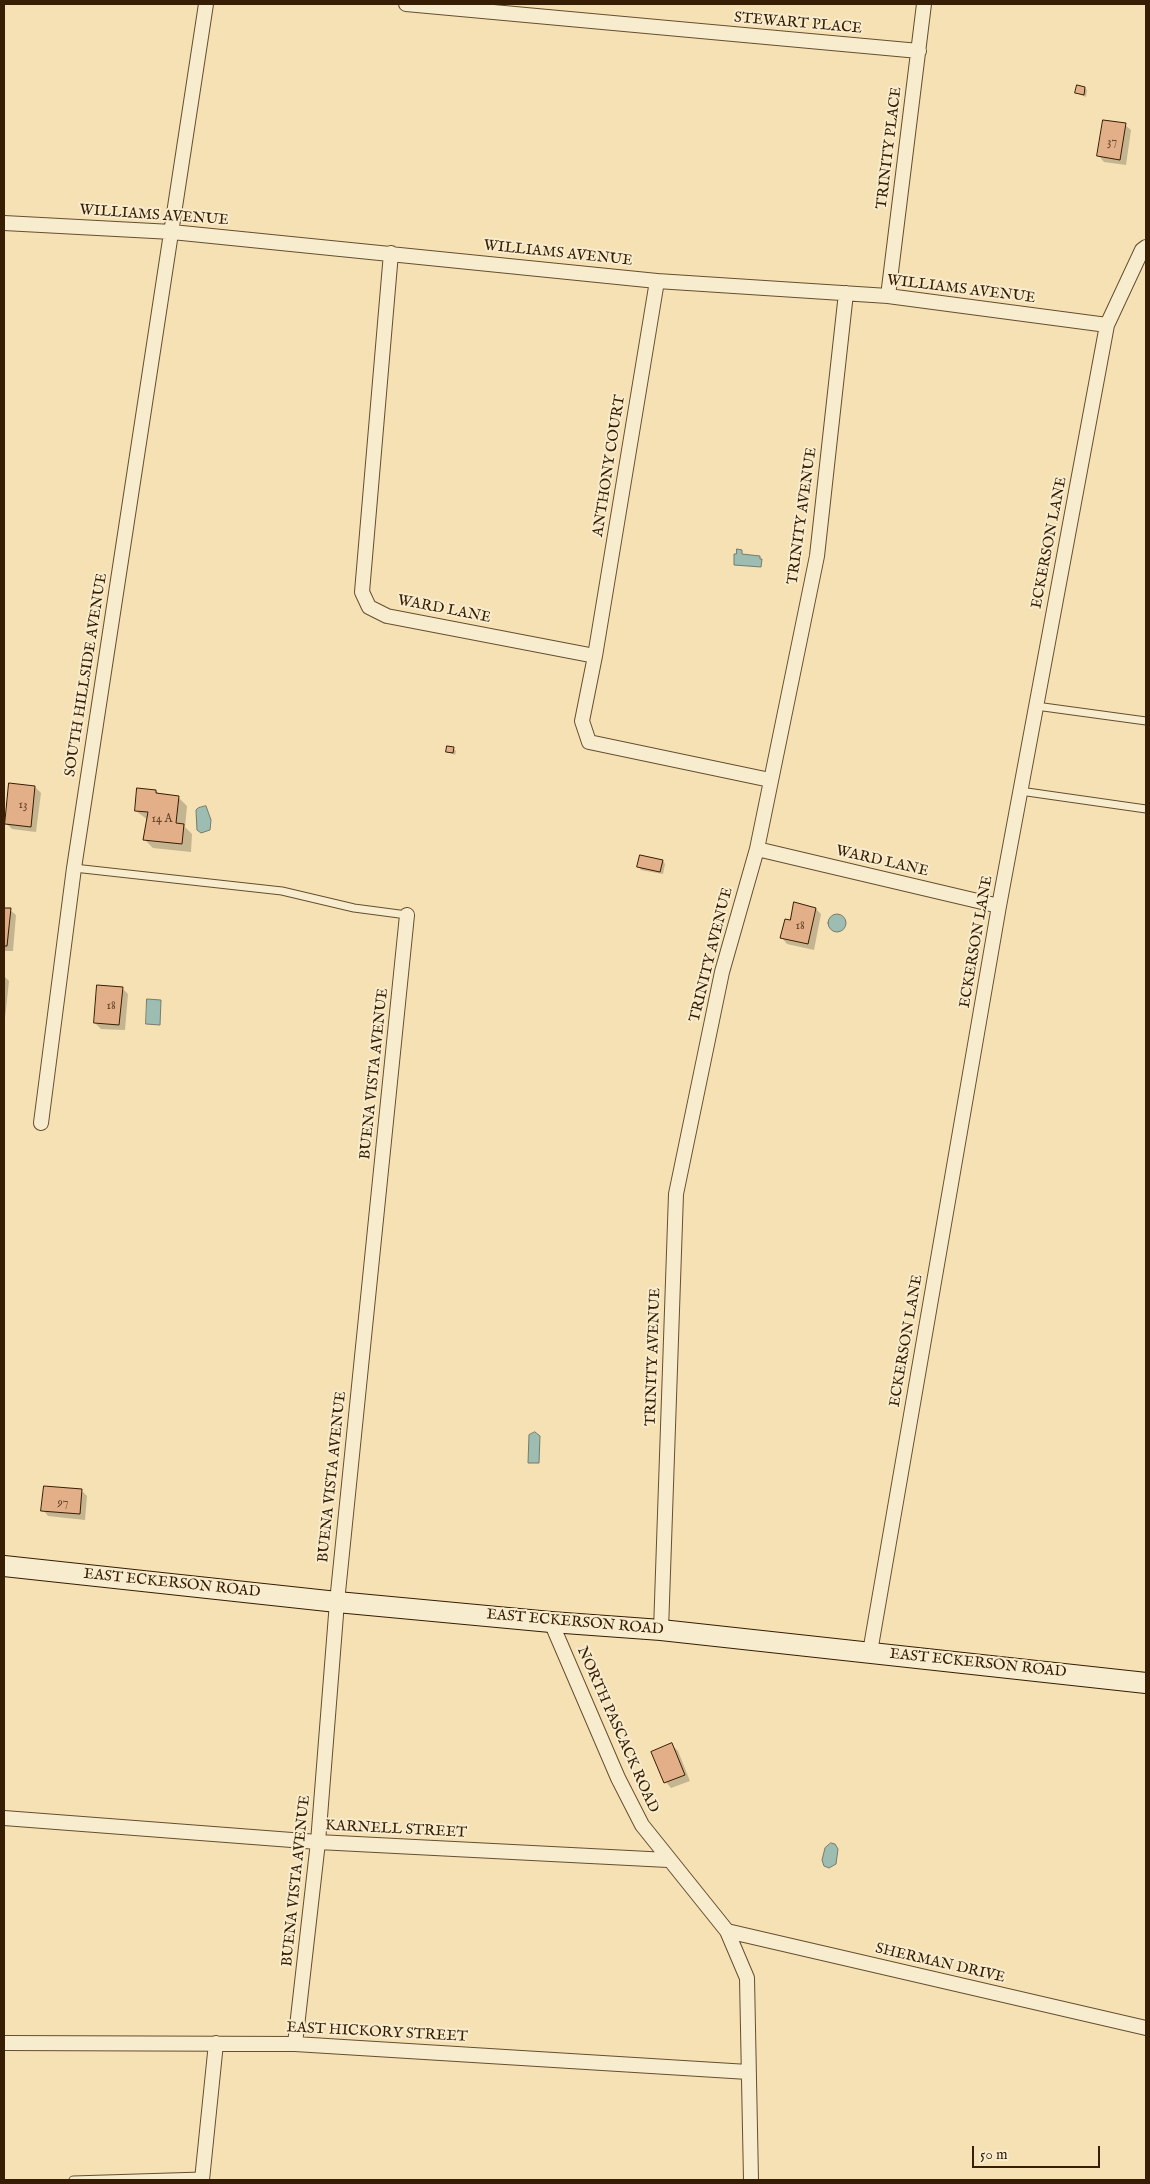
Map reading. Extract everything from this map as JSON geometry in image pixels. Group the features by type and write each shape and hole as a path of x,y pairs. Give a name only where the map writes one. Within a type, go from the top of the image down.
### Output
{"street":[{"name":"SOUTH HILLSIDE AVENUE","path":"41,1123 74,868 206,4"},
{"name":"STEWART PLACE","path":"406,4 919,51"},
{"name":"TRINITY PLACE","path":"888,296 924,4"},
{"name":"WILLIAMS AVENUE","path":"4,223 172,232 657,281 888,296 1107,325"},
{"name":"ECKERSON LANE","path":"870,1652 999,906 1107,325 1142,250 1146,247"},
{"name":"WARD LANE","path":"392,253 362,592 370,607 387,616 595,656"},
{"name":"ANTHONY COURT","path":"595,656 657,281"},
{"name":"TRINITY AVENUE","path":"661,1630 676,1194 722,972 757,849 817,556 846,293"},
{"path":"595,656 582,720 589,742 770,780"},
{"name":"WARD LANE","path":"757,849 999,906"},
{"name":"BUENA VISTA AVENUE","path":"296,2044 318,1842 337,1602 408,915"},
{"name":"EAST ECKERSON ROAD","path":"4,1566 337,1602 551,1622 661,1630 1146,1682"},
{"name":"NORTH PASCACK ROAD","path":"551,1622 618,1778 642,1825 668,1860 727,1931 747,1978 751,2180"},
{"name":"KARNELL STREET","path":"4,1818 318,1842 668,1860"},
{"name":"SHERMAN DRIVE","path":"727,1931 1146,2028"},
{"name":"EAST HICKORY STREET","path":"4,2043 296,2044 748,2072"},
{"path":"202,2178 216,2044"}],"lane":[{"path":"1036,706 1146,721"},
{"path":"1020,791 1146,808"},
{"path":"74,868 282,891 354,908 408,915"},
{"path":"73,2180 202,2178"}],"water":[{"path":"737,549 742,550 742,554 760,556 760,559 762,559 761,567 734,565 734,554 736,554"},
{"path":"206,806 211,820 210,830 201,833 197,830 196,810"},
{"path":"833,914 841,914 846,919 844,930 833,932 828,927 828,919"},
{"path":"147,999 161,1000 160,1025 146,1024"},
{"path":"535,1432 540,1436 539,1463 528,1463 529,1435"},
{"path":"831,1843 835,1844 838,1849 836,1864 829,1868 824,1866 822,1860 825,1848"}],"building":[{"path":"1077,85 1085,87 1084,95 1075,93"},
{"path":"1103,120 1126,123 1120,160 1097,156"},
{"path":"447,746 454,747 453,753 446,752"},
{"path":"9,783 35,786 31,827 5,824"},
{"path":"137,788 156,790 156,793 179,796 176,823 184,824 182,844 143,840 148,812 135,811"},
{"path":"640,855 663,860 660,872 637,867"},
{"path":"794,902 816,908 808,944 780,938 785,919 790,920"},
{"path":"4,908 11,908 7,946 4,946"},
{"path":"97,985 123,987 119,1025 94,1023"},
{"path":"44,1486 82,1489 80,1514 41,1511"},
{"path":"672,1743 685,1775 664,1783 651,1752"}]}
